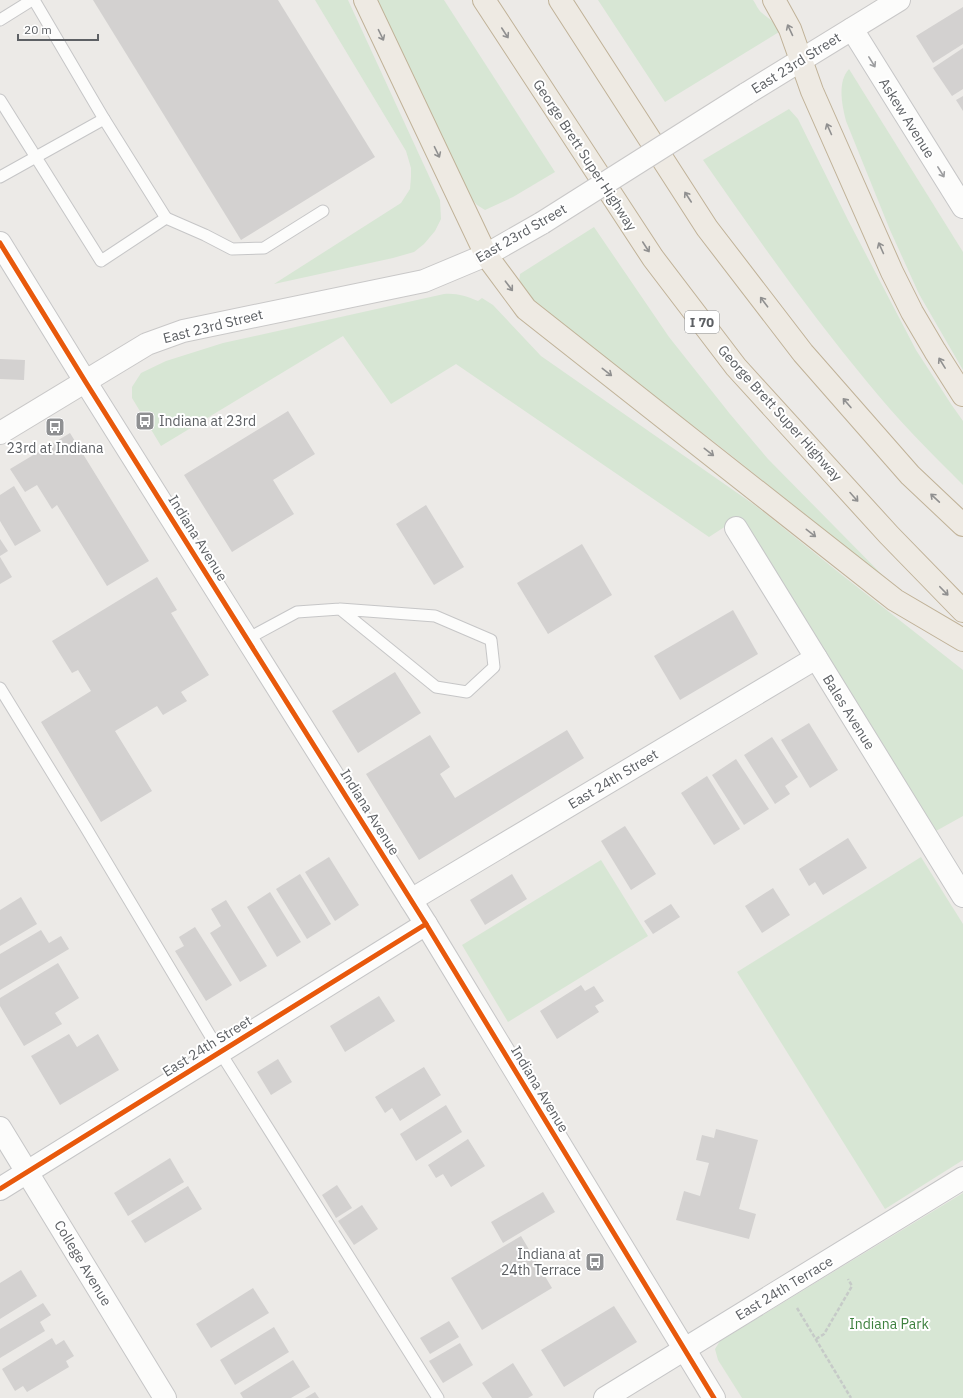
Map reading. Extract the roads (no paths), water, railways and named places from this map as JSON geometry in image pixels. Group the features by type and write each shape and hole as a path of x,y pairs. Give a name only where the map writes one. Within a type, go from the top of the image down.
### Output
{"highway":[{"path":"365,0 486,255 526,308 895,600 963,640"},
{"name":"George Brett Super Highway","path":"484,0 653,258 736,367 889,535 963,611"},
{"path":"560,0 707,228 803,353 910,475 963,525"},
{"path":"774,0 790,30 812,91 892,272 912,312 963,395"}],"street":[{"name":"East 23rd Street","path":"0,433 146,344 183,331 424,281 486,255 542,223 746,94 899,0"},
{"name":"Askew Avenue","path":"852,29 963,207"},
{"name":"Indiana Avenue","path":"0,243 426,924 714,1398"},
{"name":"Bales Avenue","path":"736,528 963,896"},
{"name":"East 24th Street","path":"411,900 816,658"},
{"name":"East 24th Street","path":"0,1189 426,924"},
{"name":"College Avenue","path":"0,1128 165,1398"},
{"name":"East 24th Terrace","path":"604,1398 963,1178"}],"lane":[{"path":"0,20 33,0 104,120 166,218 232,249 264,248 323,211"},
{"path":"0,100 101,261 166,218"},
{"path":"0,177 104,120"},
{"path":"247,639 296,612 340,609 435,616 491,640 494,667 467,692 436,687 340,609"},
{"path":"0,688 82,821 220,1052 438,1398"}],"place":[{"name":"Indiana at 23rd","path":"145,421"},
{"name":"23rd at Indiana","path":"55,427"},
{"name":"Indiana at 24th Terrace","path":"595,1262"}],"park label":[{"name":"Indiana Park","path":"889,1324"}]}
